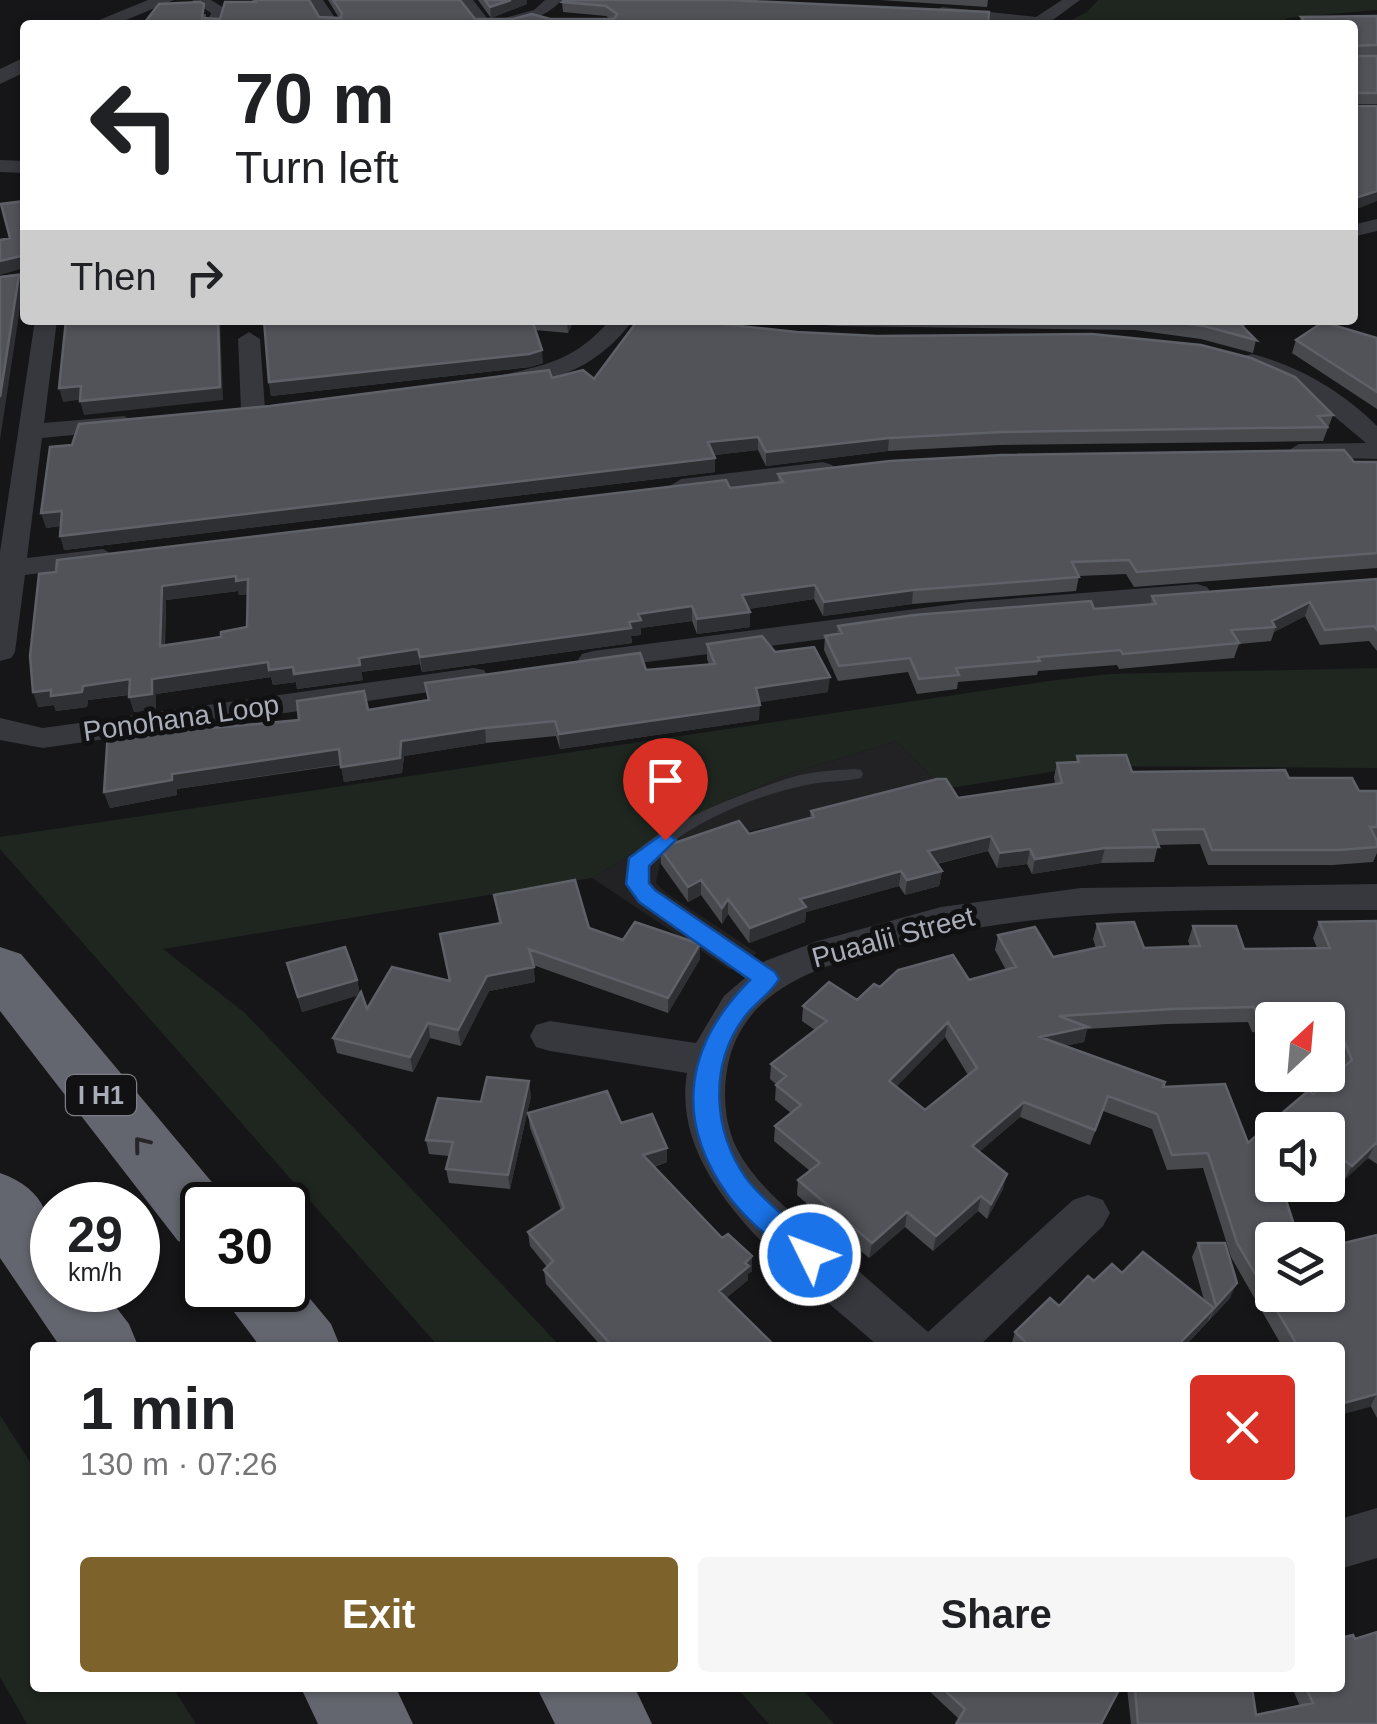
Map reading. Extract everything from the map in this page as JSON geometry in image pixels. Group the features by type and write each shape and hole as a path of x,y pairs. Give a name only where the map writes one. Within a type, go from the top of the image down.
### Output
{"highway":[{"name":"I H1","path":"0,969 180,1193"},
{"path":"0,1202 30,1245"},
{"path":"78,1312 99,1342"},
{"path":"276,1312 300,1342"},
{"path":"347,1692 370,1724"},
{"path":"583,1692 609,1724"}],"street":[{"path":"110,20 165,0"},
{"path":"200,0 219,12 216,20"},
{"path":"465,0 480,20"},
{"path":"516,20 532,16 554,0"},
{"path":"1042,20 1072,0"},
{"path":"933,12 1023,20"},
{"path":"532,16 549,20"},
{"path":"0,652 6,569 45,325"},
{"path":"480,384 536,378 573,366 592,355 618,325"},
{"path":"249,339 253,409"},
{"path":"1233,356 1321,392 1357,418 1377,440"},
{"path":"30,432 154,420"},
{"path":"1281,452 1377,451"},
{"path":"661,490 855,467"},
{"path":"6,569 130,554"},
{"path":"563,664 969,611 1222,592"},
{"name":"Ponohana Loop","path":"0,728 18,736 43,738 505,672"},
{"name":"Puaalii Street","path":"906,1342 738,1188 715,1149 708,1127 705,1083 709,1061 733,1013 766,979 800,961 833,950 930,924 1011,908 1106,901 1377,897"},
{"path":"550,1036 709,1061"},
{"path":"950,1342 1088,1213"},
{"path":"1345,1543 1377,1533"}],"lane":[{"path":"766,979 647,896 635,874 637,863 665,840 717,813 795,782 855,774"}],"shaded area":[{"path":"1098,0 1377,0 1377,10 1284,20 1071,20 1087,12"},
{"path":"1377,668 1377,768 1088,766 944,789 897,741 788,774 708,809 592,878 163,949 245,1013 556,1342 435,1342 310,1201 310,1182 294,1182 0,849 0,837 1109,674"},
{"path":"897,741 944,789 754,830 671,856 660,864 656,883 666,893 757,953 730,970 592,878 708,809 788,774"},
{"path":"0,1415 30,1462 30,1692 176,1692 196,1724 27,1724 0,1677"},
{"path":"741,1692 805,1692 834,1724 769,1724"}],"building":[{"path":"309,0 319,17 341,18 333,0 460,0 475,19 513,19 532,14 550,19 614,19 617,14 606,6 564,0 728,0 989,12 988,20 147,20 159,4 200,2 204,4 202,18 220,19 225,2"},
{"path":"485,0 511,0 490,7"},
{"path":"1377,16 1377,45 1358,46 1358,20 1301,17"},
{"path":"1358,56 1377,56 1377,93 1358,93"},
{"path":"1358,106 1377,106 1377,191 1358,197"},
{"path":"20,202 20,256 0,261 0,240 10,238 1,204"},
{"path":"19,275 0,397 0,277"},
{"path":"65,325 218,325 220,387 80,401 81,386 59,388"},
{"path":"264,325 534,325 542,350 529,354 269,382"},
{"path":"634,325 731,325 877,336 1092,334 1201,345 1251,358 1295,377 1333,415 1318,416 1327,427 1002,432 889,438 766,452 758,437 708,442 715,458 60,536 62,511 41,513 50,447 72,445 79,424 270,406 549,370 552,378 583,370 594,379"},
{"path":"1196,325 1241,325 1256,340"},
{"path":"1318,325 1333,325 1377,338 1377,392 1296,340"},
{"path":"1344,450 1354,462 1377,462 1377,553 1137,572 1129,560 1072,562 1079,577 913,590 824,602 815,585 742,595 750,612 697,619 692,606 638,614 641,620 629,622 631,628 420,657 418,649 359,658 360,665 294,674 293,667 269,670 268,662 152,679 152,694 129,697 130,679 83,686 82,692 51,696 51,690 33,692 30,656 39,574 56,572 57,560 726,480 730,488 783,482 778,474 890,461 1002,455","holes":["236,576 236,581 248,579 247,627 221,632 221,637 160,646 162,586"]},
{"path":"1377,579 1377,630 1374,626 1325,630 1310,602 1272,621 1275,627 1231,630 1239,643 1038,657 1040,661 956,668 959,675 919,679 910,658 839,666 825,636 842,633 838,626 914,615 1091,601 1094,609 1156,604 1152,596"},
{"path":"762,636 775,652 814,647 830,677 756,688 760,705 559,734 555,721 485,728 401,741 400,758 341,767 339,749 172,774 172,780 104,792 108,731 128,729 128,724 152,721 152,730 212,721 212,728 299,720 297,701 364,691 368,710 429,700 425,683 640,653 646,670 715,664 707,644"},
{"path":"1126,755 1132,772 1285,770 1289,778 1352,778 1359,791 1377,791 1377,827 1370,827 1377,847 1212,850 1204,829 1153,830 1159,847 1105,848 1035,859 1030,849 1000,853 991,836 928,851 942,871 907,880 901,871 800,899 806,907 750,928 728,899 722,908 701,880 688,887 660,848 739,821 749,834 814,817 811,811 937,779 946,779 958,798 1062,783 1057,763 1079,762 1077,756"},
{"path":"575,880 589,928 623,940 635,922 700,944 668,998 529,949 534,967 487,976 458,1030 428,1023 410,1057 333,1038 361,992 367,1009 392,967 450,981 440,934 501,923 494,895"},
{"path":"1377,921 1377,1144 1352,1166 1345,1161 1345,1112 1283,1112 1307,1092 1345,1092 1345,1066 1352,1060 1345,1043 1345,1002 1255,1002 1255,1010 1172,1009 1059,1016 1088,1027 1040,1037 1165,1082 1163,1087 1225,1084 1248,1143 1255,1137 1255,1202 1287,1202 1293,1222 1255,1222 1255,1273 1237,1243 1208,1153 1172,1155 1157,1114 1108,1096 1095,1130 1024,1102 972,1146 1007,1174 991,1204 981,1196 936,1236 907,1212 872,1243 798,1180 820,1163 775,1126 801,1105 776,1085 786,1076 771,1064 827,1021 803,1006 829,982 857,1000 874,984 880,987 898,970 953,955 969,980 1016,967 998,935 1035,927 1053,957 1105,946 1097,924 1134,922 1144,948 1200,946 1193,926 1236,926 1244,949 1330,948 1319,922","holes":["948,1022 977,1068 925,1110 889,1081"]},
{"path":"345,947 357,980 298,997 287,963"},
{"path":"487,1077 529,1081 508,1175 446,1169 453,1142 426,1140 438,1098 481,1102"},
{"path":"607,1091 621,1123 652,1114 667,1148 643,1155 722,1238 728,1234 752,1256 745,1263 749,1266 719,1291 771,1342 609,1342 544,1270 553,1261 528,1232 564,1208 528,1113"},
{"path":"1377,1235 1377,1394 1345,1403 1345,1342 1295,1342 1278,1312 1345,1312 1345,1243"},
{"path":"1198,1243 1225,1243 1237,1283 1216,1306"},
{"path":"1143,1252 1214,1308 1181,1342 1026,1342 1015,1332 1050,1298 1059,1306 1088,1276 1094,1281 1112,1264 1122,1273"},
{"path":"1377,1632 1377,1724 1138,1724 1135,1692 1253,1692 1256,1715 1313,1703 1308,1692 1345,1692 1345,1637 1353,1635 1355,1639"},
{"path":"946,1692 1118,1692 1101,1724 956,1724 965,1709"}],"route":[{"path":"665,840 645,852 637,863 638,884 647,896 766,979 733,1013 709,1061 705,1106 715,1149 738,1188 810,1255"}]}
